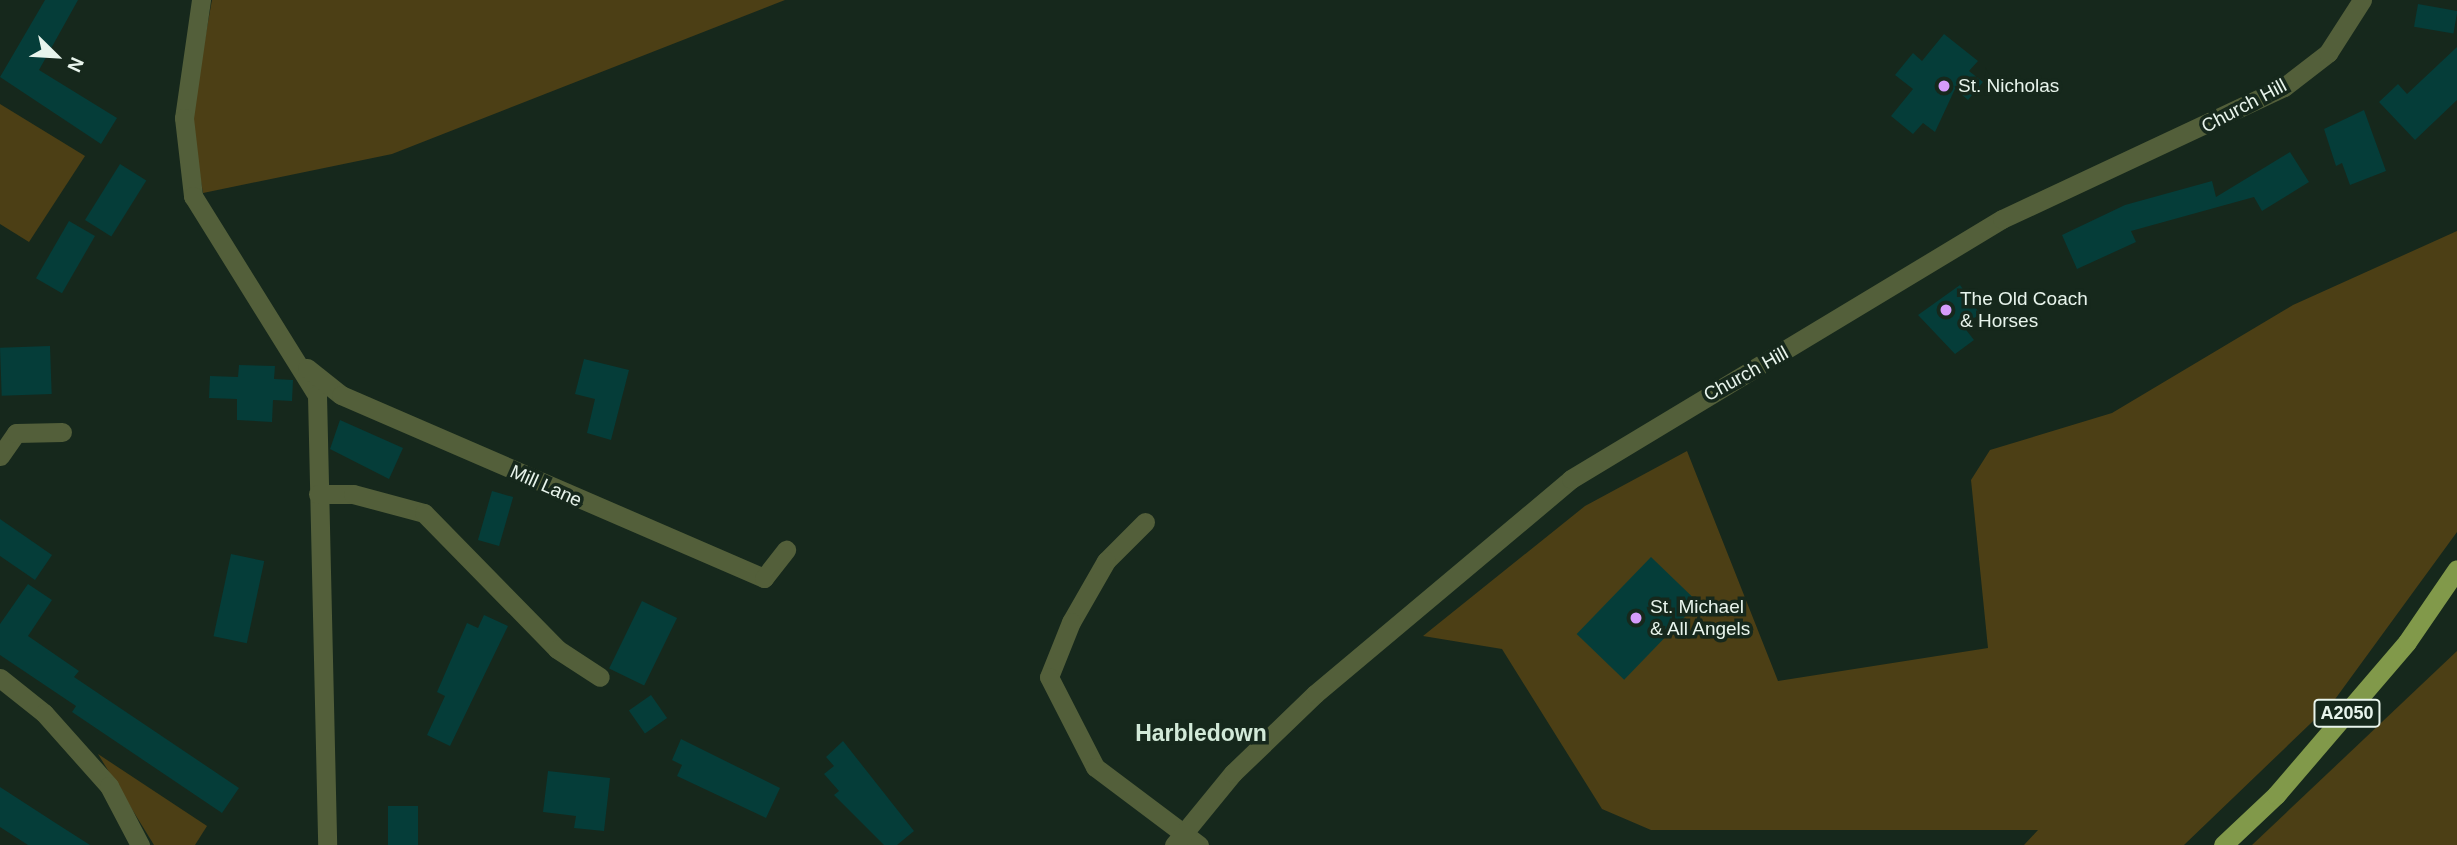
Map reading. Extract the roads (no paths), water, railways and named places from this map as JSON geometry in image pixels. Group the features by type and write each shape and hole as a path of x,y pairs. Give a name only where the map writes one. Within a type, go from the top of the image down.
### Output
{"main road":[{"name":"A2050","path":"2222,845 2276,795 2398,653 2457,569"}],"street":[{"name":"Mill Lane","path":"201,0 184,107 193,196 284,350 341,395 764,578 786,550"},
{"name":"Church Hill","path":"1179,838 1233,773 1315,694 1571,479 2002,219 2284,87 2328,53 2362,0"},
{"name":"Mill Lane","path":"303,366 317,395 327,845"},
{"path":"0,456 16,433 62,432"},
{"path":"318,494 353,494 424,513 557,649 600,677"},
{"path":"1145,522 1106,561 1071,622 1049,677 1096,768 1179,838 1199,845"},
{"path":"0,678 44,713 109,786 140,845"}],"place":[{"name":"St. Nicholas","path":"1944,86"},
{"name":"The Old Coach & Horses","path":"1946,310"},
{"name":"St. Michael & All Angels","path":"1636,618"}],"district":[{"name":"Harbledown","path":"1201,733"}]}
